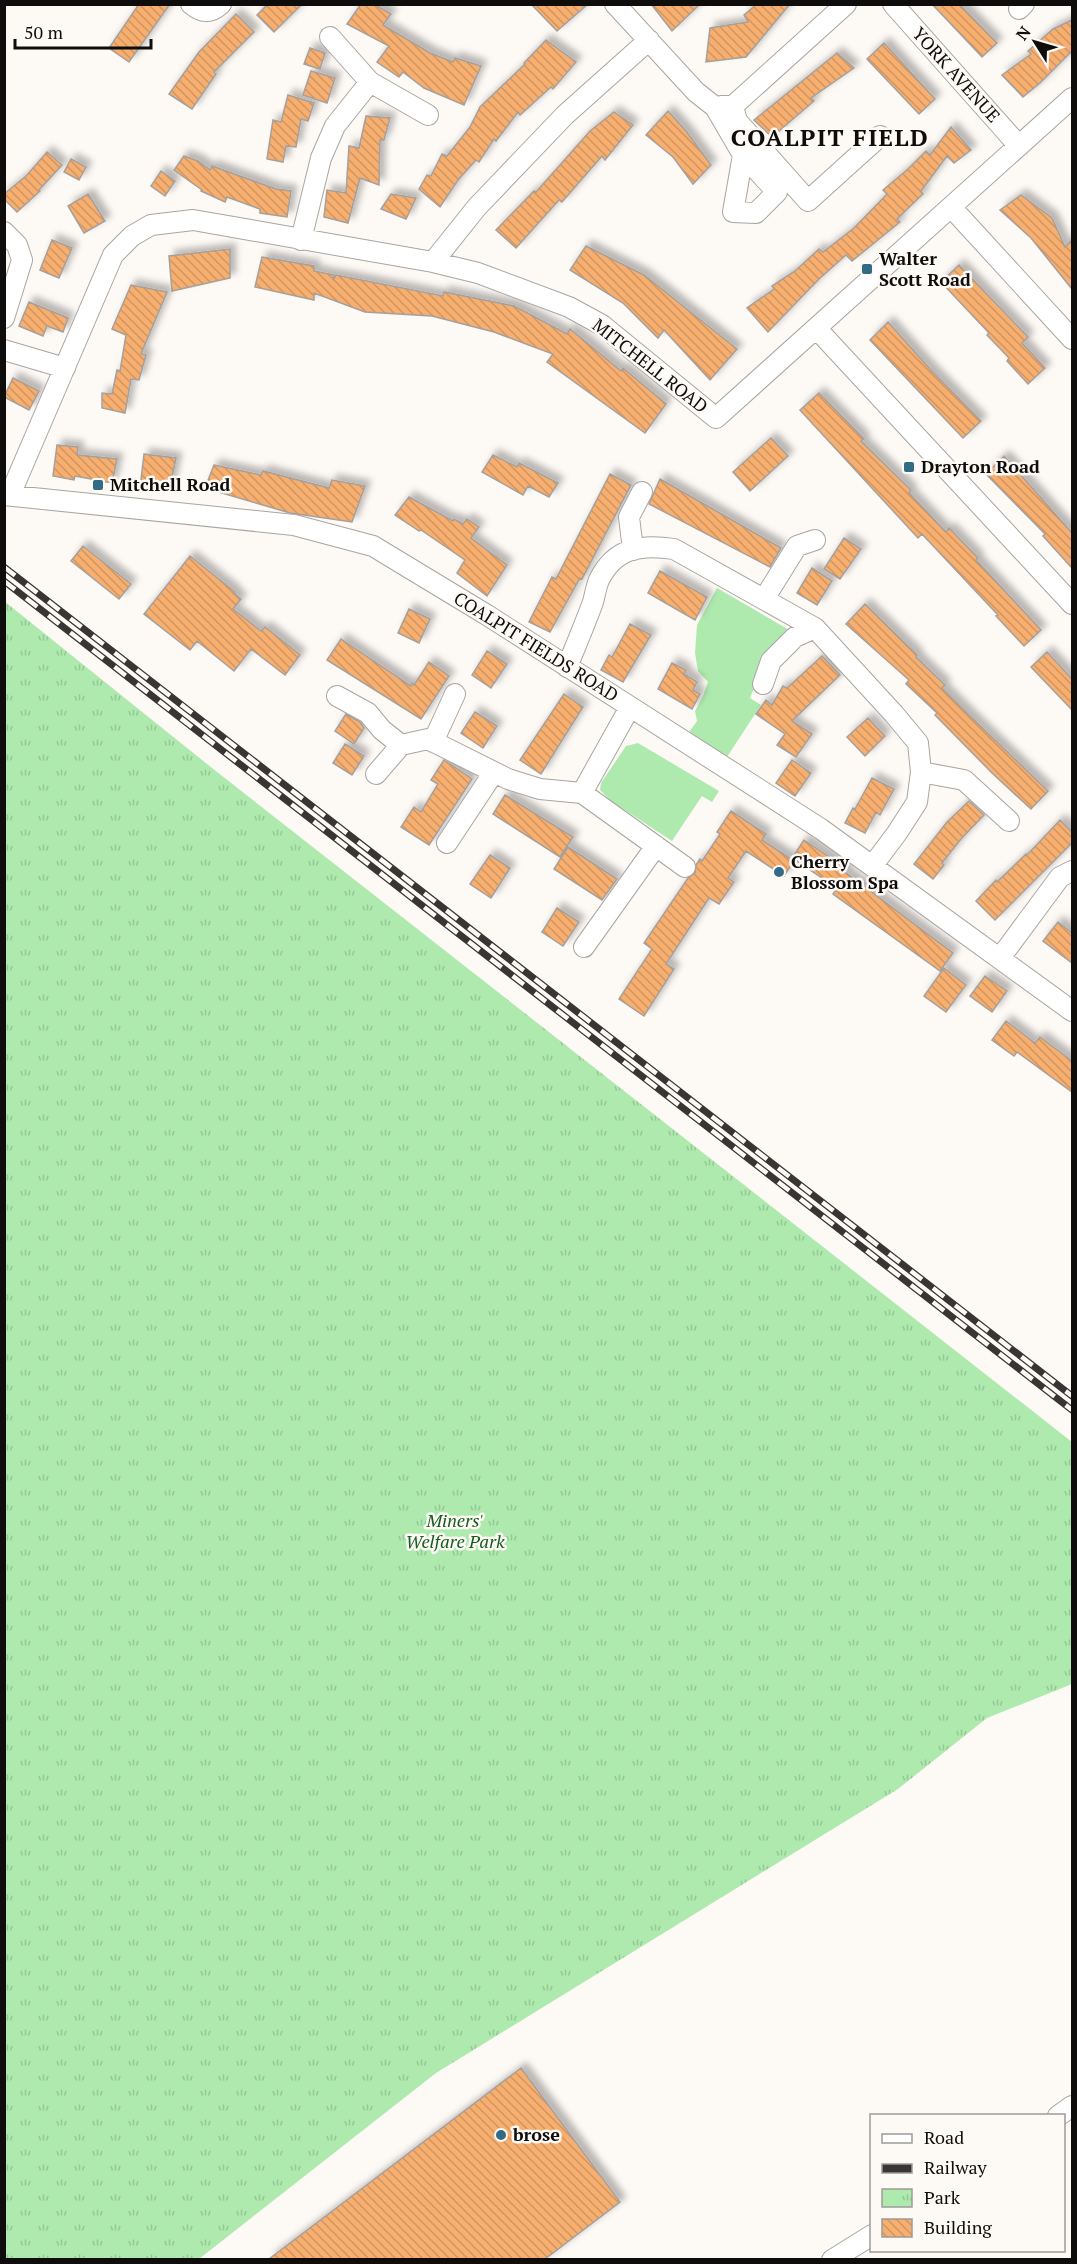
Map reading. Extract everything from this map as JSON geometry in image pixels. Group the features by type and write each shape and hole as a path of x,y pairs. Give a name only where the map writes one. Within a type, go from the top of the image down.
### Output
{"street":[{"path":"191,4 205,12 214,11 221,4"},
{"path":"615,4 696,92 724,106 808,201 880,136"},
{"path":"724,106 846,4"},
{"name":"YORK AVENUE","path":"892,4 1019,146"},
{"path":"330,37 370,82 428,115"},
{"path":"433,262 477,207 565,115 649,40"},
{"path":"302,240 321,158 335,126 370,82"},
{"path":"1072,98 816,328 1072,604"},
{"path":"724,106 743,155"},
{"path":"951,207 1072,339"},
{"name":"MITCHELL ROAD","path":"7,495 113,255 132,236 151,225 193,220 433,262 478,273 560,304 602,325 716,418 816,328"},
{"path":"4,232 17,245 22,260 4,318"},
{"path":"4,350 65,368"},
{"path":"633,550 629,517 642,492"},
{"name":"COALPIT FIELDS ROAD","path":"7,495 294,525 373,546 821,828 1072,1011"},
{"path":"764,599 796,546 815,540"},
{"path":"567,667 594,600 599,581 609,564 625,552 650,546 674,549 815,628 918,743 921,772 917,801 897,834 873,865"},
{"path":"763,684 771,661 795,637 815,628"},
{"path":"433,742 455,694"},
{"path":"337,696 368,713 382,730 401,745"},
{"path":"582,793 630,707"},
{"path":"376,774 401,745 428,739 508,779 540,789 582,793 685,867"},
{"path":"447,843 494,772"},
{"path":"921,772 964,780 1009,821"},
{"path":"584,947 656,846"},
{"path":"1000,958 1060,877 1072,871"},
{"path":"832,2259 870,2236"}],"green space":[{"path":"717,588 791,631 763,665 750,698 761,705 725,760 687,735 697,721 695,711 708,682 698,671 695,653 697,625"},
{"name":"Miners' Welfare Park","path":"4,601 212,768 1072,1442 1072,1684 987,1718 898,1789 436,2073 199,2259 5,2259"},
{"path":"638,743 719,791 712,802 702,796 672,841 611,801 600,790 601,783 626,746"}],"building":[{"path":"139,4 170,4 129,62 109,48"},
{"path":"268,4 302,4 274,32 257,15"},
{"path":"361,4 374,4 391,14 383,25 430,53 453,62 455,58 481,66 464,105 424,88 403,72 399,77 377,62 389,46 347,24"},
{"path":"531,4 588,4 557,31"},
{"path":"651,4 700,4 672,31"},
{"path":"757,4 790,4 746,57 706,62 710,28 748,22 744,15"},
{"path":"932,4 959,4 997,43 982,57"},
{"path":"236,14 254,32 214,72 216,74 192,109 169,94 199,52"},
{"path":"1072,20 1072,51 1023,97 1002,75 1031,54 1028,51 1053,29"},
{"path":"546,40 576,62 553,89 551,87 520,115 518,112 496,141 494,139 479,162 476,160 458,180 440,207 419,189 427,175 431,176 442,154 447,156 470,127 480,107 525,64"},
{"path":"884,43 935,99 919,114 867,59"},
{"path":"310,48 325,53 320,69 304,64"},
{"path":"837,53 854,68 811,98 814,101 772,137 754,120"},
{"path":"311,71 335,78 327,103 303,95"},
{"path":"288,95 314,103 308,121 301,119 296,147 286,146 283,162 267,159 273,120 281,122"},
{"path":"668,111 711,165 693,184 673,157 646,135"},
{"path":"614,112 633,125 605,160 602,156 562,202 559,200 516,248 496,230 534,191 536,192 590,131"},
{"path":"366,116 390,118 384,140 380,140 379,185 360,178 348,223 324,217 327,190 346,193 349,146 359,148"},
{"path":"951,127 971,150 954,163 947,156 921,191 923,194 897,219 900,222 852,261 846,255 818,280 768,332 747,308 774,289 772,286 795,271 819,249 823,252 854,228 887,194 883,190 926,151 930,155"},
{"path":"47,152 62,165 40,191 17,212 4,199 4,194 26,176"},
{"path":"184,156 198,161 210,170 212,166 276,189 291,191 287,217 260,213 260,209 227,197 225,202 201,191 174,170"},
{"path":"71,159 86,167 79,180 64,172"},
{"path":"161,171 175,181 165,196 151,186"},
{"path":"88,194 105,221 84,233 68,206"},
{"path":"391,194 416,198 406,219 381,209"},
{"path":"1021,195 1052,218 1065,247 1072,240 1072,289 1031,238 1000,210"},
{"path":"52,240 72,248 59,278 40,270"},
{"path":"586,246 644,275 737,349 710,380 664,330 658,338 623,303 570,270"},
{"path":"230,249 230,278 172,291 169,256"},
{"path":"262,257 314,266 314,271 334,275 333,280 336,275 443,296 444,292 514,306 567,334 570,329 621,371 623,368 666,404 645,433 547,362 553,354 494,332 432,316 365,312 314,293 314,300 255,287"},
{"path":"959,265 1028,337 1022,343 1045,368 1028,384 1007,361 1009,358 987,335 989,333 941,282"},
{"path":"131,285 167,292 141,354 146,355 139,380 131,379 125,413 102,408 102,393 112,394 117,370 120,371 126,335 112,329"},
{"path":"29,302 68,318 63,332 47,326 43,336 19,326"},
{"path":"888,322 981,421 963,438 870,340"},
{"path":"13,378 39,391 29,410 4,397"},
{"path":"819,393 864,439 861,441 911,490 909,493 946,532 949,528 978,558 976,560 1041,630 1024,646 922,534 918,538 800,410"},
{"path":"771,438 788,456 750,491 733,472"},
{"path":"57,445 78,447 77,455 117,459 112,483 75,476 74,480 53,476"},
{"path":"144,454 176,458 170,487 140,488"},
{"path":"493,455 517,467 519,463 558,483 549,497 528,486 523,495 482,472"},
{"path":"1004,456 1072,533 1072,568 1043,536 1045,534 986,474"},
{"path":"214,465 261,475 263,471 329,488 332,480 365,486 352,522 290,513 205,488"},
{"path":"610,474 631,485 582,579 580,578 550,632 529,622 552,577 556,579"},
{"path":"660,479 781,548 770,567 649,504"},
{"path":"409,497 453,521 454,519 463,524 467,519 479,527 471,538 507,565 487,596 457,573 465,560 395,515"},
{"path":"844,538 861,549 840,579 824,569"},
{"path":"83,546 131,584 119,599 71,561"},
{"path":"190,556 241,599 233,609 261,631 265,627 300,655 285,675 251,649 234,671 197,641 190,650 144,614"},
{"path":"812,568 832,581 817,605 797,593"},
{"path":"660,571 707,597 695,620 648,593"},
{"path":"865,604 945,685 942,688 1048,791 1031,809 935,715 937,713 906,684 909,680 846,624"},
{"path":"409,609 430,619 419,643 398,633"},
{"path":"630,624 651,635 623,682 601,670 609,655 612,657"},
{"path":"341,639 411,686 429,662 449,676 421,719 327,660"},
{"path":"487,651 507,664 491,688 472,675"},
{"path":"1047,652 1072,679 1072,710 1031,667"},
{"path":"822,656 840,675 792,721 812,734 796,757 777,745 785,734 756,714 766,700 772,705 783,686 787,688"},
{"path":"672,663 686,670 684,674 697,682 693,690 700,694 692,709 658,689"},
{"path":"564,694 583,707 541,774 520,760"},
{"path":"475,712 497,726 483,748 461,733"},
{"path":"346,714 360,722 364,728 354,744 335,731"},
{"path":"868,718 885,736 865,756 847,737"},
{"path":"345,744 364,756 352,775 333,763"},
{"path":"444,760 472,779 429,845 401,827 414,807 421,812 438,784 431,780"},
{"path":"792,760 811,773 795,796 776,783"},
{"path":"872,778 894,789 880,815 876,812 865,833 845,823"},
{"path":"505,795 573,837 560,857 493,814"},
{"path":"969,801 984,815 961,839 942,863 944,865 933,879 914,864 947,822"},
{"path":"731,811 766,834 762,840 794,861 784,876 746,851 728,878 734,882 719,904 709,898 666,964 674,969 644,1016 619,999 652,949 644,943 688,878 695,873 696,865 700,859 702,861 720,834 717,832"},
{"path":"1060,820 1072,832 1072,843 995,920 976,901 996,880 997,882 1027,855"},
{"path":"804,840 847,869 845,872 953,953 940,971 833,894 837,888 792,858"},
{"path":"568,847 617,879 602,900 554,869"},
{"path":"490,855 510,868 491,898 470,884"},
{"path":"557,908 579,922 563,946 542,932"},
{"path":"1058,922 1072,933 1072,963 1043,941"},
{"path":"944,968 966,985 946,1012 924,996"},
{"path":"985,976 1007,991 992,1012 970,996"},
{"path":"1006,1021 1035,1043 1040,1037 1072,1061 1072,1092 1017,1052 1014,1056 992,1040"},
{"name":"brose","path":"521,2068 620,2202 545,2259 269,2259"}],"railway":[{"path":"4,567 1072,1396"},
{"path":"4,581 1072,1410"}],"place":[{"name":"Walter Scott Road","path":"867,269"},
{"name":"Drayton Road","path":"909,467"},
{"name":"Mitchell Road","path":"98,485"},
{"name":"Cherry Blossom Spa","path":"779,872"},
{"name":"brose","path":"501,2135"}],"district":[{"name":"COALPIT FIELD","path":"830,138"}]}
